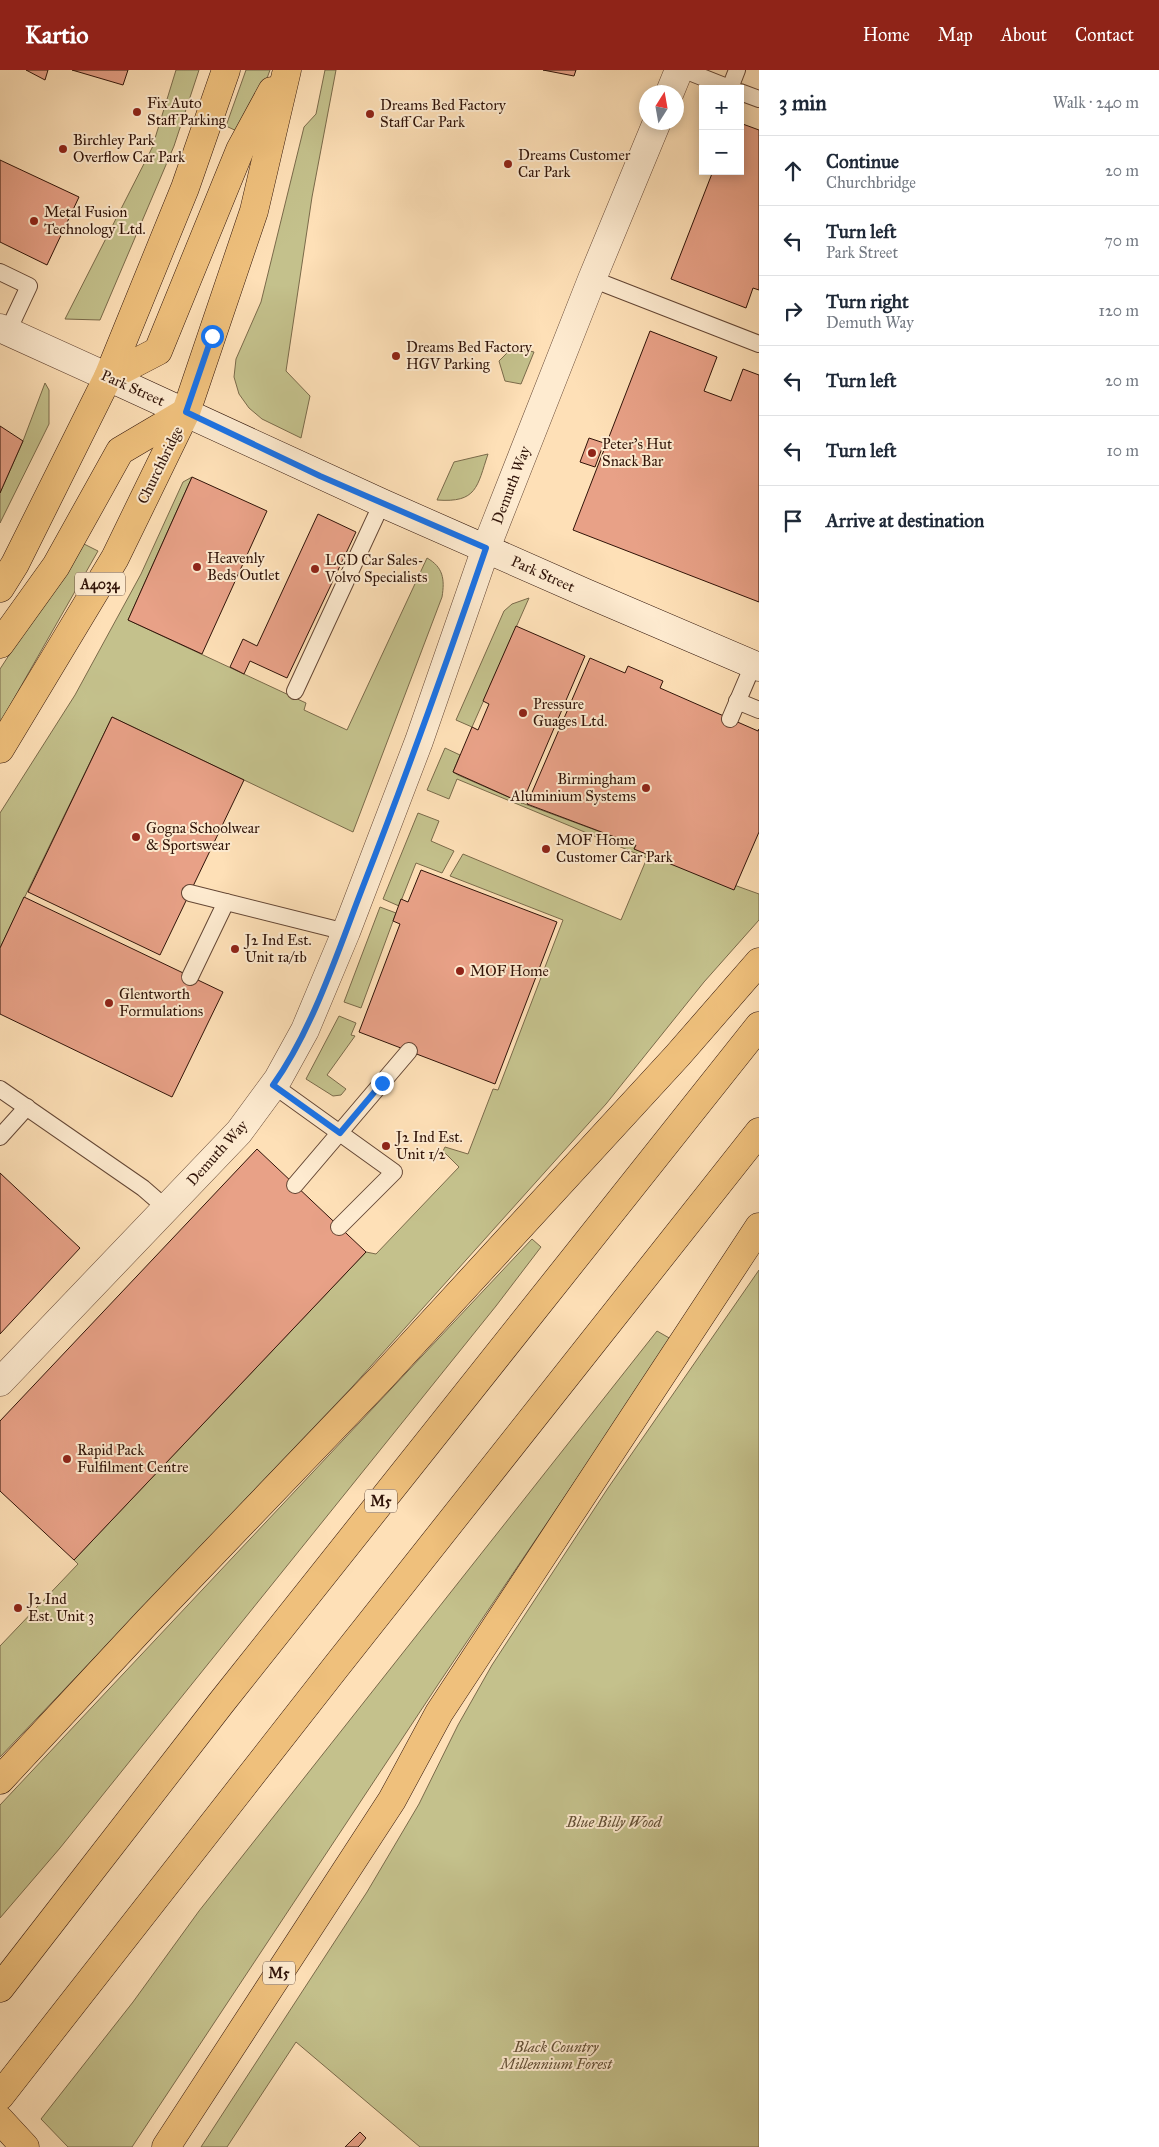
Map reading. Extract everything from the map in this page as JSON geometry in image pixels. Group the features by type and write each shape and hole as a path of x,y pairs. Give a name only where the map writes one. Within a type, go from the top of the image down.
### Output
{"main road":[{"path":"0,588 15,564 108,377 185,188 226,70"},
{"path":"108,377 158,351 240,150 283,70"},
{"name":"Churchbridge","path":"0,749 116,558 186,412 254,211 287,70"},
{"path":"0,644 56,566 120,451 186,412"},
{"path":"0,1780 148,1620 389,1370 671,1062 759,962"},
{"name":"M5","path":"4,1983 221,1702 759,1026"},
{"path":"0,2096 341,1660 759,1132"},
{"name":"M5","path":"166,2147 392,1800 439,1713 759,1227"},
{"path":"0,2120 25,2147"}],"street":[{"path":"673,85 679,70"},
{"name":"Demuth Way","path":"0,1382 239,1132 273,1085 305,1030 346,932 421,734 486,548 592,279 654,130"},
{"name":"Park Street","path":"4,330 382,503 548,577 756,666"}],"lane":[{"path":"684,70 722,85"},
{"path":"735,85 737,70"},
{"path":"744,94 759,99"},
{"path":"0,272 29,286 4,330"},
{"path":"592,279 759,344"},
{"path":"295,691 327,606 382,503"},
{"path":"730,719 756,666"},
{"path":"738,701 759,710"},
{"path":"190,893 346,932"},
{"path":"190,976 226,902"},
{"path":"296,1185 409,1051"},
{"path":"273,1085 394,1172 339,1227"},
{"path":"0,1089 143,1188 166,1208"},
{"path":"0,1137 27,1107"}],"green space":[{"path":"176,70 199,70 174,146 100,320 65,319 152,148"},
{"path":"246,70 270,70 262,92 241,133 226,126"},
{"path":"325,70 336,70 312,197 286,371 310,396 301,438 262,419 249,408 239,394 234,377 236,359 261,302 304,127 316,114"},
{"path":"513,347 534,352 521,384 505,381 499,361"},
{"path":"45,383 49,390 49,424 0,523 0,493 23,441"},
{"path":"488,454 478,484 468,495 460,499 437,500 454,462"},
{"path":"192,477 128,620 306,703 304,710 347,730 427,558 437,565 442,574 442,597 353,832 112,717 0,948 0,813 75,695 141,574 183,482"},
{"path":"82,543 98,551 0,723 0,669"},
{"path":"529,598 472,727 456,720 504,611 512,604"},
{"path":"445,748 460,755 453,772 458,775 522,803 636,845 634,849 759,894 759,920 704,982 606,1104 353,1386 0,1757 0,1646 78,1564 74,1560 366,1252 376,1254 459,1167 443,1151 445,1147 468,1154 493,1089 498,1090 563,920 450,876 463,854 621,920 647,858 457,779 449,799 427,790"},
{"path":"418,813 439,821 431,841 454,851 442,873 416,863 399,906 383,899"},
{"path":"380,907 396,913 361,1008 344,1002"},
{"path":"339,1016 356,1023 351,1035 355,1036 327,1075 346,1089 341,1095 333,1096 306,1079"},
{"path":"532,1239 541,1247 496,1306 60,1848 0,1918 0,1805"},
{"name":"Blue Billy Wood","path":"759,1270 759,2147 420,2147 296,2042 227,2147 201,2147 367,1892 419,1804 458,1725 492,1665 608,1488"},
{"path":"657,1331 671,1339 439,1683 132,2147 68,2147 41,2119 133,2002 199,1911"}],"building":[{"path":"26,70 48,70 45,80"},
{"path":"72,70 128,70 123,85"},
{"path":"543,70 576,70 574,76"},
{"path":"744,124 759,130 759,290 753,288 746,308 671,279 711,175 744,175"},
{"name":"Metal Fusion Technology Ltd.","path":"0,160 79,197 47,265 0,242"},
{"path":"650,331 717,357 704,391 731,401 743,369 759,375 759,602 573,530"},
{"path":"0,426 23,441 0,493"},
{"name":"Peter's Hut Snack Bar","path":"589,438 604,443 595,467 580,462"},
{"name":"Heavenly Beds Outlet","path":"192,477 267,511 202,654 128,620"},
{"name":"LCD Car Sales- Volvo Specialists","path":"318,514 356,532 287,678 250,661 244,674 230,667 243,639 257,646"},
{"name":"Pressure Guages Ltd.","path":"516,626 585,656 522,803 453,772 472,727 478,730 489,704 483,701"},
{"name":"Birmingham Aluminium Systems","path":"590,658 625,673 628,666 663,681 660,688 758,731 759,729 759,832 734,890 634,849 636,845 527,804"},
{"name":"Gogna Schoolwear & Sportswear","path":"112,717 244,780 160,955 28,892"},
{"name":"MOF Home","path":"421,870 557,922 495,1084 359,1032 400,924 393,921 401,899 408,902"},
{"name":"Glentworth Formulations","path":"24,897 223,992 172,1097 0,1014 0,948"},
{"path":"257,1149 366,1252 74,1560 0,1491 0,1421"},
{"path":"0,1173 80,1248 0,1334"},
{"path":"360,2132 366,2138 358,2147 345,2147"}],"place":[{"name":"Fix Auto Staff Parking","path":"137,112"},
{"name":"Dreams Bed Factory Staff Car Park","path":"370,114"},
{"name":"Birchley Park Overflow Car Park","path":"63,149"},
{"name":"Dreams Customer Car Park","path":"508,164"},
{"name":"Metal Fusion Technology Ltd.","path":"34,221"},
{"name":"Dreams Bed Factory HGV Parking","path":"396,356"},
{"name":"Peter's Hut Snack Bar","path":"592,453"},
{"name":"Heavenly Beds Outlet","path":"197,567"},
{"name":"LCD Car Sales- Volvo Specialists","path":"315,569"},
{"name":"Pressure Guages Ltd.","path":"523,713"},
{"name":"Birmingham Aluminium Systems","path":"646,788"},
{"name":"Gogna Schoolwear & Sportswear","path":"136,837"},
{"name":"MOF Home Customer Car Park","path":"546,849"},
{"name":"J2 Ind Est. Unit 1a/1b","path":"235,949"},
{"name":"MOF Home","path":"460,971"},
{"name":"Glentworth Formulations","path":"109,1003"},
{"name":"J2 Ind Est. Unit 1/2","path":"386,1146"},
{"name":"Rapid Pack Fulfilment Centre","path":"67,1459"},
{"name":"J2 Ind Est. Unit 3","path":"18,1608"}],"route":[{"path":"212,336 186,412 320,476 486,548 419,741 346,932 305,1030 273,1085 340,1133 382,1083"}],"park label":[{"name":"Black Country Millennium Forest","path":"556,2056"}]}
